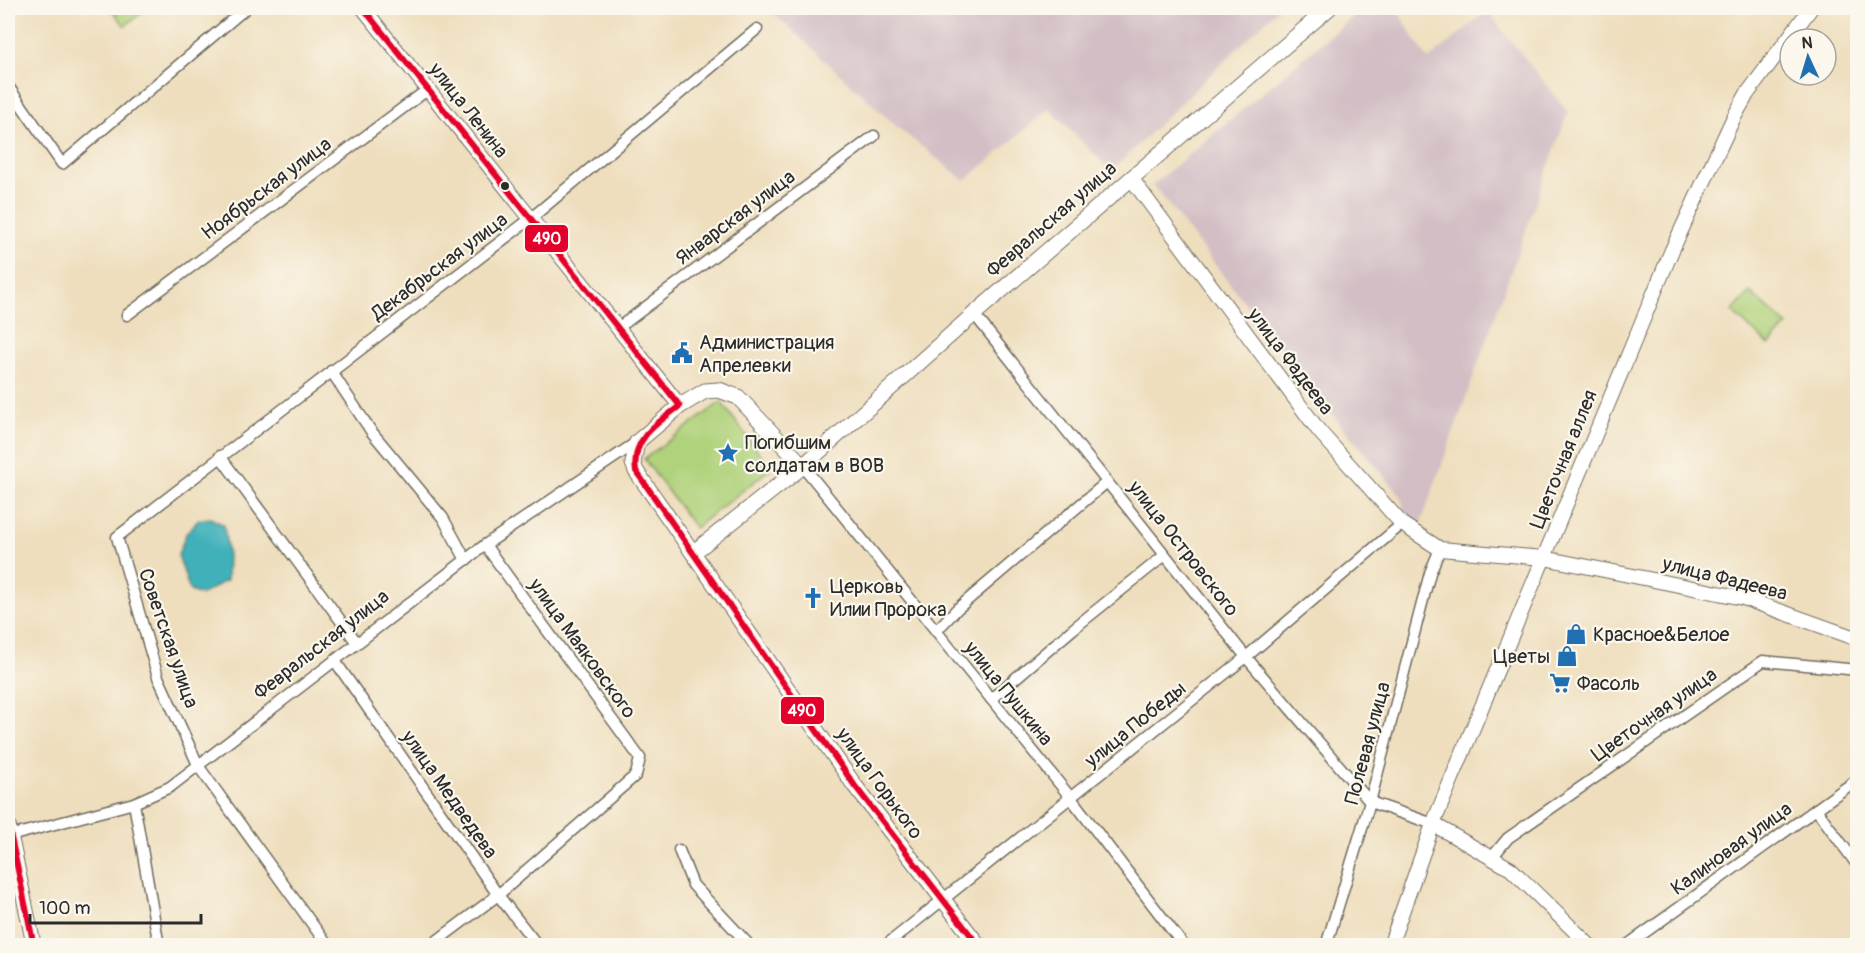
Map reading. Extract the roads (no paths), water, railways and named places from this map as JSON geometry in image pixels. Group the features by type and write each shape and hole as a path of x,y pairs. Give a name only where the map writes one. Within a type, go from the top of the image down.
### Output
{"main road":[{"name":"Февральская улица","path":"694,552 803,466 974,314 1329,8"},
{"path":"637,441 680,406 705,390 719,390 738,397 803,466"},
{"name":"улица Горького","path":"637,441 633,463 636,471 855,786 940,899 979,945"}],"street":[{"path":"8,86 62,164 246,8"},
{"name":"улица Ленина","path":"363,8 680,406"},
{"name":"Цветочная аллея","path":"1390,945 1433,824 1672,250 1747,94 1810,8"},
{"name":"Декабрьская улица","path":"220,456 530,219 757,28"},
{"name":"Ноябрьская улица","path":"127,315 427,90"},
{"name":"Январская улица","path":"618,328 874,136"},
{"name":"улица Фадеева","path":"1131,178 1319,431 1402,524 1440,549 1544,558 1743,598 1857,639"},
{"name":"улица Островского","path":"974,314 1246,657 1370,802"},
{"path":"331,371 371,431 443,518 466,560"},
{"name":"Февральская улица","path":"9,830 134,803 170,787 199,767 211,754 485,545 637,441"},
{"path":"220,456 357,643"},
{"name":"Советская улица","path":"220,456 117,537 158,677 199,767 328,945"},
{"name":"улица Пушкина","path":"803,466 1071,798 1184,945"},
{"path":"936,631 957,609 1107,482"},
{"name":"улица Победы","path":"885,945 1246,657 1402,524"},
{"name":"улица Маяковского","path":"485,545 640,758 636,775 498,895"},
{"name":"Полевая улица","path":"1326,945 1370,802 1430,573 1440,549"},
{"path":"991,699 1165,555"},
{"name":"улица Медведева","path":"335,661 498,895 537,945"},
{"name":"Цветочная улица","path":"1493,856 1508,838 1763,661 1857,670"},
{"name":"Калиновая улица","path":"1626,945 1857,779"},
{"path":"1370,802 1433,824 1493,856 1534,888 1590,945"},
{"path":"134,803 159,945"},
{"path":"1816,809 1857,866"},
{"path":"9,830 13,877 34,945"},
{"path":"679,850 693,885 750,945"},
{"path":"430,945 498,895"}],"water":[{"path":"210,518 224,525 228,556 227,580 201,595 190,591 178,555 186,534 198,520"}],"place":[{"name":"Администрация Апрелевки","path":"682,353"},
{"name":"Погибшим солдатам в ВОВ","path":"728,453"},
{"name":"Церковь Илии Пророка","path":"813,598"},
{"name":"Красное&Белое","path":"1576,634"},
{"name":"Цветы","path":"1567,656"},
{"name":"Фасоль","path":"1560,683"}]}
